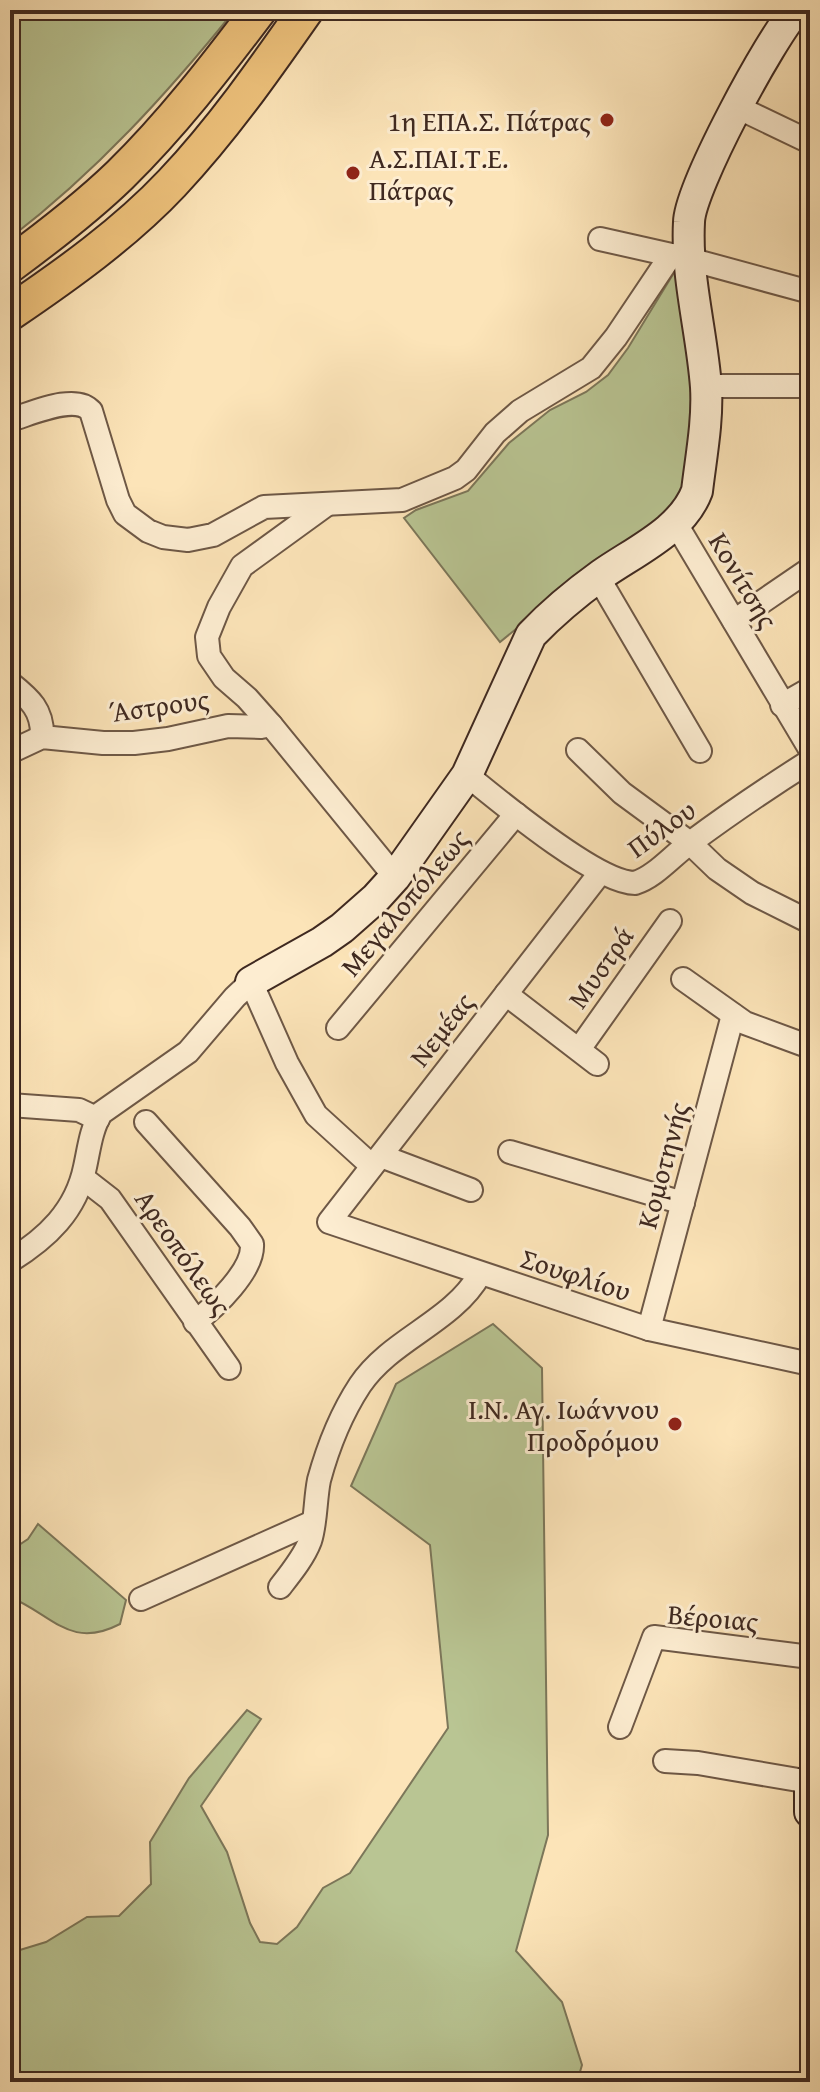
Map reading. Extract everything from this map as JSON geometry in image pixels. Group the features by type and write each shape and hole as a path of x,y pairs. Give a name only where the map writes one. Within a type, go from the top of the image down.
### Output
{"main road":[{"path":"10,265 122,173 209,75 259,10"},
{"path":"10,313 98,248 171,185 223,124 306,10"}],"street":[{"path":"10,1261 64,1217 76,1198 83,1178 98,1119 107,1108 188,1052 251,982 342,928 395,877 467,775 531,635 548,617 598,577 676,524 688,510 697,491 706,386 680,257 695,196 737,107 772,43 799,16"},
{"path":"737,107 810,142"},
{"path":"600,239 810,292"},
{"path":"10,420 64,404 87,406 125,514 148,531 163,537 188,540 213,535 264,507 391,502 455,478 466,470 495,433 520,411 597,362 680,257"},
{"path":"706,386 810,386"},
{"path":"326,505 242,566 219,607 207,637 209,656 224,678 271,725 395,877"},
{"name":"Κονίτσης","path":"676,524 810,749"},
{"path":"734,621 810,569"},
{"path":"598,577 700,751"},
{"path":"10,683 37,708 42,737 10,752"},
{"path":"782,705 810,689"},
{"name":"Άστρους","path":"42,737 134,743 228,726 271,725"},
{"path":"578,750 632,801 690,843 717,869 810,922"},
{"name":"Πύλου","path":"467,775 600,873 629,884 640,882 690,843 810,761"},
{"name":"Μεγαλοπόλεως","path":"338,1028 516,814"},
{"name":"Νεμέας","path":"329,1222 600,873"},
{"name":"Μυστρά","path":"580,1048 670,921"},
{"path":"683,979 733,1015 768,1033 810,1047"},
{"path":"251,982 287,1063 316,1115 376,1161 471,1190"},
{"path":"506,994 597,1064"},
{"name":"Κομοτηνής","path":"649,1329 733,1015"},
{"path":"10,1105 79,1110 98,1119"},
{"path":"146,1122 245,1232 252,1244 246,1267 219,1300 195,1322"},
{"path":"510,1152 683,1203"},
{"name":"Αρεοπόλεως","path":"83,1178 110,1199 229,1368"},
{"name":"Σουφλίου","path":"329,1222 649,1329 810,1364"},
{"path":"280,1587 306,1549 316,1495 329,1450 361,1384 388,1354 463,1299 480,1274"},
{"path":"141,1599 313,1522"},
{"name":"Βέροιας","path":"620,1727 654,1637 810,1657"},
{"path":"665,1761 698,1763 810,1781 810,1812"}],"green space":[{"path":"10,10 235,10 129,131 42,213 10,238"},
{"path":"675,271 682,271 703,367 697,491 601,560 500,642 404,518 416,510 468,491 509,443 550,410 586,392 608,375"},
{"path":"493,1324 542,1368 548,1835 516,1951 562,2002 582,2065 577,2082 10,2082 10,1953 46,1942 87,1917 119,1916 151,1884 150,1842 189,1778 247,1710 261,1719 201,1806 227,1852 250,1923 260,1942 277,1944 297,1927 323,1888 350,1873 448,1728 430,1545 351,1486 396,1384"},
{"path":"38,1524 126,1600 120,1624 103,1631 75,1632 10,1597 10,1551 28,1539"}],"place":[{"name":"1η ΕΠΑ.Σ. Πάτρας","path":"607,120"},
{"name":"Α.Σ.ΠΑΙ.Τ.Ε. Πάτρας","path":"353,173"},
{"name":"Ι.Ν. Αγ. Ιωάννου Προδρόμου","path":"675,1424"}]}
